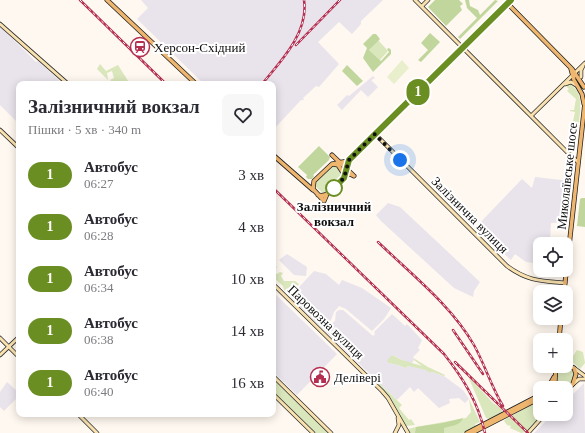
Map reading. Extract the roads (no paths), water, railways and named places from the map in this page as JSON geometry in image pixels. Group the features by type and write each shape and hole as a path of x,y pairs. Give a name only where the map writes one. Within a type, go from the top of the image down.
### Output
{"main road":[{"path":"107,0 193,81"},
{"path":"276,158 324,201 327,194 344,176 349,160 511,0"},
{"path":"507,3 577,71 583,89 584,108"},
{"path":"577,71 574,80 583,89"},
{"name":"Миколаївське шосе","path":"565,283 585,102"},
{"path":"332,164 332,156 354,176 348,174 344,176"},
{"path":"303,182 309,183 314,181 332,164 349,160"},
{"path":"332,164 338,165 343,171 344,176"},
{"path":"314,181 313,186 316,193"},
{"path":"573,384 576,377 574,368"},
{"path":"552,381 555,374"},
{"path":"555,374 556,381"},
{"path":"467,433 533,399"},
{"path":"472,433 533,402"}],"street":[{"path":"415,0 574,160 578,162"},
{"path":"422,6 428,0"},
{"path":"504,0 507,3"},
{"path":"0,24 65,81"},
{"path":"531,116 577,71 585,81"},
{"path":"565,84 571,82 583,89"},
{"path":"0,130 16,145"},
{"name":"Залізнична вулиця","path":"375,134 516,274 527,278 565,283"},
{"name":"Паровозна вулиця","path":"276,287 382,391 408,433"},
{"path":"0,338 16,354"},
{"path":"0,355 16,340"},
{"path":"574,368 585,378"},
{"path":"573,384 579,379 585,378"},
{"path":"276,379 331,433"},
{"path":"276,397 313,433"},
{"name":"Паровозна вулиця","path":"395,411 399,423 395,433"},
{"path":"81,417 97,433"},
{"path":"528,433 539,421"}],"railway":[{"path":"80,0 163,81"},
{"path":"264,81 285,56 298,35 304,12 304,0"},
{"path":"296,45 340,0"},
{"path":"276,191 444,354 469,391 478,411 485,433"},
{"path":"378,242 430,290 465,330 474,345 503,406"},
{"path":"453,330 483,374"},
{"path":"455,362 528,433"}],"place":[{"name":"Херсон-Східний","path":"140,47"},
{"name":"Залізничний вокзал","path":"334,188"},
{"name":"Делівері","path":"320,377"}]}
